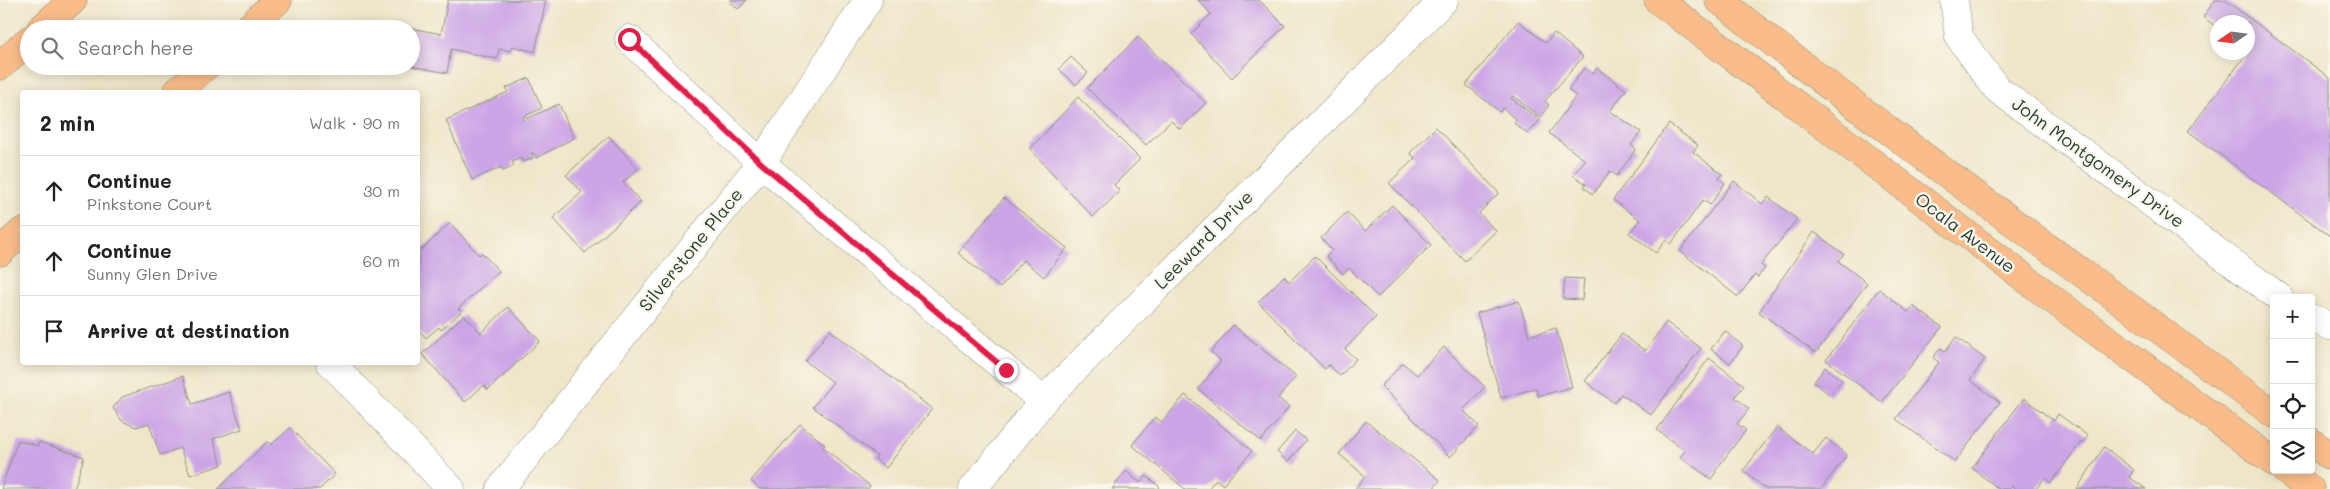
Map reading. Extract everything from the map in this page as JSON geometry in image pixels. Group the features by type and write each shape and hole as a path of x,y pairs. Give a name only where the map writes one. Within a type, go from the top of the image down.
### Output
{"main road":[{"path":"51,20 73,0"},
{"path":"257,20 278,0"},
{"name":"Ocala Avenue","path":"1658,0 2059,304 2270,459"},
{"name":"Ocala Avenue","path":"1718,0 1822,82 2088,275 2270,411"},
{"path":"0,66 20,48"},
{"path":"179,90 196,75"},
{"path":"0,252 20,234"},
{"path":"2315,445 2330,456"},
{"path":"2290,474 2310,489"}],"street":[{"name":"Silverstone Place","path":"500,489 761,163 868,0"},
{"name":"Leeward Drive","path":"973,489 1043,401 1444,0"},
{"name":"John Montgomery Drive","path":"1954,0 1959,36 1997,89 2275,294"},
{"path":"629,39 761,163 1043,401"},
{"path":"2315,320 2330,326"},
{"path":"333,365 451,489"}],"building":[{"path":"448,0 546,0 535,52 512,46 511,51 499,49 497,59 451,49 447,73 420,68 420,30 441,34"},
{"path":"729,0 747,0 738,9"},
{"path":"1198,0 1259,0 1285,26 1232,78 1191,34 1211,14"},
{"path":"2215,0 2225,0 2245,15 2210,15 2210,22 2203,17"},
{"path":"1518,21 1546,43 1554,33 1583,57 1545,101 1549,105 1540,117 1513,96 1511,98 1540,120 1528,134 1514,123 1516,120 1503,108 1500,112 1466,85"},
{"path":"2255,22 2330,78 2330,236 2188,131 2242,60 2255,60"},
{"path":"1138,37 1206,103 1180,129 1171,121 1146,145 1087,88"},
{"path":"1071,57 1088,73 1076,85 1059,69"},
{"path":"1584,68 1593,74 1597,68 1626,90 1610,111 1641,132 1631,145 1636,149 1617,176 1610,171 1593,194 1584,187 1586,184 1573,175 1585,160 1549,133 1576,96 1568,90"},
{"path":"529,78 542,108 523,117 524,120 559,104 574,138 536,158 533,153 531,154 533,158 523,162 521,158 512,162 514,166 503,171 501,167 472,180 446,120 508,92 506,88"},
{"path":"1078,97 1140,159 1114,185 1120,191 1093,217 1030,149"},
{"path":"1669,124 1698,145 1693,152 1722,174 1719,178 1725,183 1710,205 1703,200 1671,244 1666,240 1656,253 1629,233 1640,220 1613,200"},
{"path":"1436,127 1499,193 1479,213 1496,231 1465,261 1389,183 1415,158 1410,153"},
{"path":"609,136 638,169 623,182 641,202 585,253 553,218 582,192 566,175"},
{"path":"1734,181 1762,204 1768,197 1797,219 1761,265 1765,268 1758,277 1755,275 1738,297 1680,251"},
{"path":"1004,198 1067,248 1044,277 1023,260 1000,288 958,253"},
{"path":"1392,205 1431,245 1378,297 1349,268 1343,274 1326,256 1332,250 1321,238 1347,212 1365,231"},
{"path":"450,223 479,255 482,253 499,271 458,309 462,311 441,330 439,327 426,338 420,331 420,251"},
{"path":"1814,232 1844,254 1838,261 1867,283 1816,353 1759,312"},
{"path":"1315,256 1376,317 1345,349 1356,359 1340,376 1329,365 1325,369 1258,302 1284,276 1289,282"},
{"path":"1565,278 1584,279 1582,300 1563,299"},
{"path":"1879,289 1908,312 1913,306 1942,327 1882,402 1826,360"},
{"path":"1519,301 1529,336 1556,328 1572,387 1538,396 1536,388 1501,398 1477,313"},
{"path":"508,307 540,341 488,390 484,385 465,402 422,354 464,315 481,333"},
{"path":"1666,322 1701,348 1651,415 1621,394 1614,403 1585,381 1622,334 1645,351"},
{"path":"1233,325 1296,377 1278,398 1289,407 1261,441 1198,389 1221,361 1211,352"},
{"path":"830,330 932,409 886,468 875,459 877,456 813,407 833,382 805,361"},
{"path":"1725,331 1743,346 1730,363 1711,349"},
{"path":"1956,337 1985,359 1970,380 2000,402 1955,462 1896,419 1939,362 1933,358 1940,348 1945,352"},
{"path":"1444,347 1485,387 1463,410 1479,426 1450,457 1381,386 1403,363 1417,375"},
{"path":"1709,358 1744,385 1735,397 1749,409 1737,424 1746,430 1711,479 1680,457 1685,451 1657,430"},
{"path":"1825,367 1842,380 1830,395 1814,382"},
{"path":"183,376 192,404 229,392 242,429 213,439 222,465 190,475 180,448 160,455 149,423 136,427 122,421 113,408 122,397"},
{"path":"1185,395 1252,451 1223,485 1216,479 1208,489 1185,489 1132,445 1155,417 1162,422"},
{"path":"2024,398 2054,421 2058,414 2088,436 2081,442 2051,483 2045,478 2036,489 2015,489 2012,486 2010,489 1999,489 1972,468"},
{"path":"1366,421 1440,480 1433,489 1355,489 1365,476 1339,454"},
{"path":"800,424 825,445 823,447 870,486 868,489 760,489 751,481"},
{"path":"1777,427 1813,454 1826,438 1847,455 1821,489 1766,489 1743,471"},
{"path":"290,428 335,474 320,489 218,489 268,441 271,445"},
{"path":"1295,431 1306,440 1288,462 1277,452"},
{"path":"18,440 38,446 39,442 84,457 74,489 1,489"},
{"path":"2104,447 2134,470 2129,477 2146,489 2077,489"},
{"path":"1126,471 1140,483 1146,476 1160,487 1158,489 1112,489"}],"route":[{"path":"629,39 761,163 1006,370"}]}
